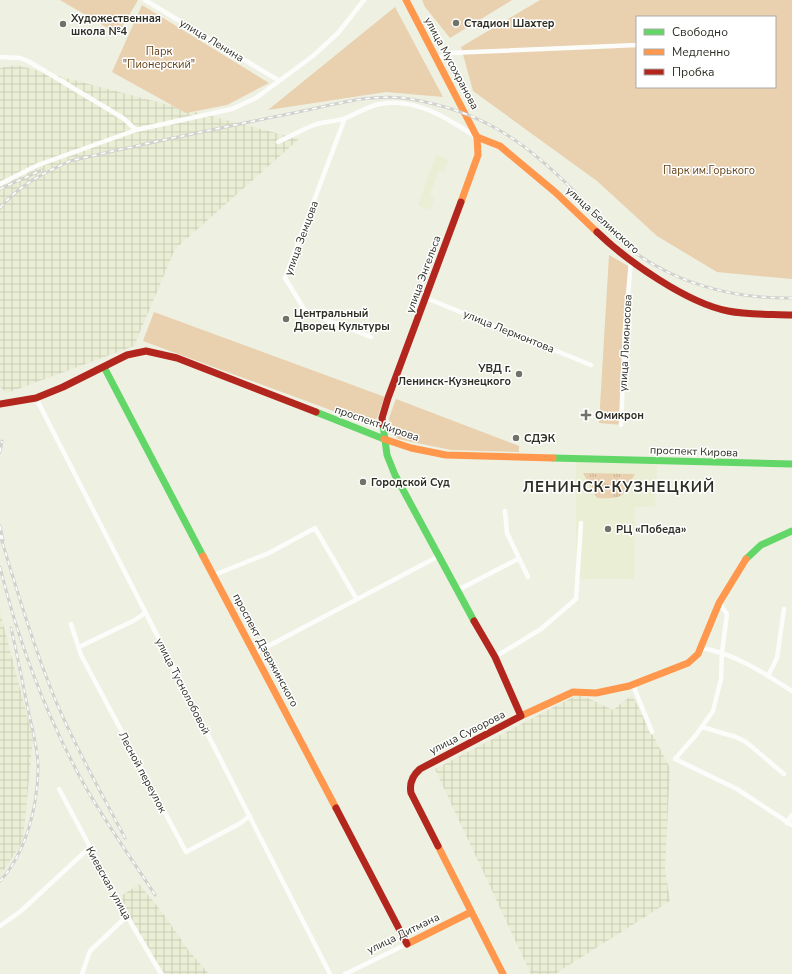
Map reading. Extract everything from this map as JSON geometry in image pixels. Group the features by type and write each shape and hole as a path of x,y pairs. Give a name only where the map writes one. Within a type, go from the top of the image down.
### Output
{"street":[{"name":"улица Ленина","path":"146,0 278,80"},
{"path":"0,184 52,159 98,145 136,130 232,109 256,98 278,80 313,56 338,33 364,0"},
{"name":"улица Мусохранова","path":"406,0 477,137"},
{"path":"437,59 449,53 636,45"},
{"path":"0,57 20,58 28,61 123,118 136,130"},
{"path":"278,142 315,124 345,118 362,110 381,104 403,103 431,111 455,123 477,137"},
{"name":"улица Земцова","path":"345,118 285,278 306,312 371,337"},
{"name":"улица Белинского","path":"477,137 500,146 515,158 555,192 616,250 631,262 689,296 713,307 741,314 792,315"},
{"name":"улица Энгельса","path":"382,418 475,166 478,155 477,137"},
{"name":"улица Ломоносова","path":"620,425 625,329 631,262"},
{"name":"улица Лермонтова","path":"426,298 591,365"},
{"name":"проспект Кирова","path":"0,404 36,398 68,385 127,354 146,351 177,358 384,439 411,448 446,455 792,464"},
{"name":"проспект Дзержинского","path":"104,367 407,944"},
{"name":"улица Туснолобовой","path":"36,398 330,974"},
{"name":"улица Суворова","path":"382,418 387,455 395,475 439,556 456,591 495,657 521,716 420,769 411,777 409,788 503,974"},
{"path":"505,511 507,533 518,559 528,577"},
{"path":"495,657 541,629 576,599 581,523"},
{"path":"214,575 269,553 315,528 356,598"},
{"path":"521,716 574,692 596,693 633,685 688,663 698,654 719,603 744,562 752,552 761,545 792,531"},
{"path":"254,653 356,598 439,556"},
{"path":"456,591 518,559"},
{"path":"719,603 726,614 721,679 714,705 702,727 675,759 737,789 789,824 792,815"},
{"path":"768,676 778,658 784,609"},
{"path":"78,647 135,620 145,613"},
{"name":"Лесной переулок","path":"71,624 81,654 186,852 239,824 250,816"},
{"path":"701,648 722,652 768,676 792,691"},
{"path":"633,685 652,732"},
{"path":"702,727 736,737 746,742 784,774"},
{"name":"Киевская улица","path":"59,789 127,916 161,974"},
{"path":"0,926 22,910 90,848"},
{"name":"улица Дитмана","path":"345,974 471,912"},
{"path":"82,974 90,950 127,916"}],"shaded area":[{"path":"16,65 299,139 175,249 134,346 7,393 0,387 0,68"},
{"path":"436,155 449,160 444,172 439,170 430,195 435,197 430,210 418,205"},
{"path":"576,462 657,464 655,507 635,507 634,579 576,579"},
{"path":"0,612 33,738 23,841 0,876"},
{"path":"579,694 613,710 632,695 670,768 665,869 670,901 555,974 531,974 435,769"},
{"path":"139,884 162,912 189,951 209,974 165,974 133,925 121,896"}],"green space":[{"path":"60,0 138,0 118,34"},
{"name":"Стадион Шахтер","path":"422,0 512,0 450,38 425,7"},
{"name":"Парк им.Горького","path":"540,0 792,0 792,279 717,272 657,236 597,181 473,91 461,47"},
{"name":"Парк \"Пионерский\"","path":"142,5 269,83 227,105 186,113 112,72"},
{"path":"395,7 443,97 386,92 268,110"},
{"path":"609,255 630,267 622,425 599,423"},
{"path":"154,312 385,397 374,426 143,341"},
{"path":"396,399 519,446 519,452 451,450 398,439 391,432 389,418"},
{"path":"583,473 635,474 628,488 622,495 613,498 597,498"}],"railway":[{"path":"0,208 7,200 32,180 70,161 349,101 380,97 395,97 435,104 458,111 480,120 518,142 555,172 625,245 662,269 683,279 725,292 770,298 792,298"},
{"path":"0,189 42,170"},
{"path":"0,452 2,441"},
{"path":"0,526 3,540"},
{"path":"0,535 32,638 55,699 80,752 125,838"},
{"path":"0,567 15,621 33,674 67,752 107,822 155,895"},
{"path":"0,881 9,870 23,844 32,815 38,771 38,757 11,628"}],"traffic: fast":[{"path":"104,367 203,556"},
{"path":"316,412 384,439"},
{"path":"383,425 387,455 395,475 474,621"},
{"path":"553,458 792,464"},
{"path":"746,559 761,545 792,531"}],"traffic: slow":[{"path":"406,0 477,137 478,155 461,202"},
{"path":"477,137 500,146 555,192 597,232"},
{"path":"384,439 411,448 446,455 553,458"},
{"path":"203,556 336,808"},
{"path":"521,716 573,692 596,693 629,686 688,663 698,654 719,603 746,559"},
{"path":"438,846 503,974"},
{"path":"407,944 471,912"}],"traffic: jam":[{"path":"383,425 382,418 388,398 461,202"},
{"path":"597,232 641,268 676,290 694,299 728,311 752,314 792,315"},
{"path":"0,404 36,398 63,387 127,355 146,351 177,358 316,412"},
{"path":"438,846 411,793 410,786 413,777 420,769 521,716 495,657 474,621"},
{"path":"336,808 407,944"}],"place":[{"name":"Стадион Шахтер","path":"456,23"},
{"name":"Художественная школа №4","path":"63,24"},
{"name":"Центральный Дворец Культуры","path":"286,319"},
{"name":"УВД г. Ленинск-Кузнецкого","path":"519,374"},
{"name":"Омикрон","path":"586,415"},
{"name":"СДЭК","path":"516,438"},
{"name":"Городской Суд","path":"363,482"},
{"name":"РЦ «Победа»","path":"608,529"}],"district":[{"name":"ЛЕНИНСК-КУЗНЕЦКИЙ","path":"619,487"}]}
